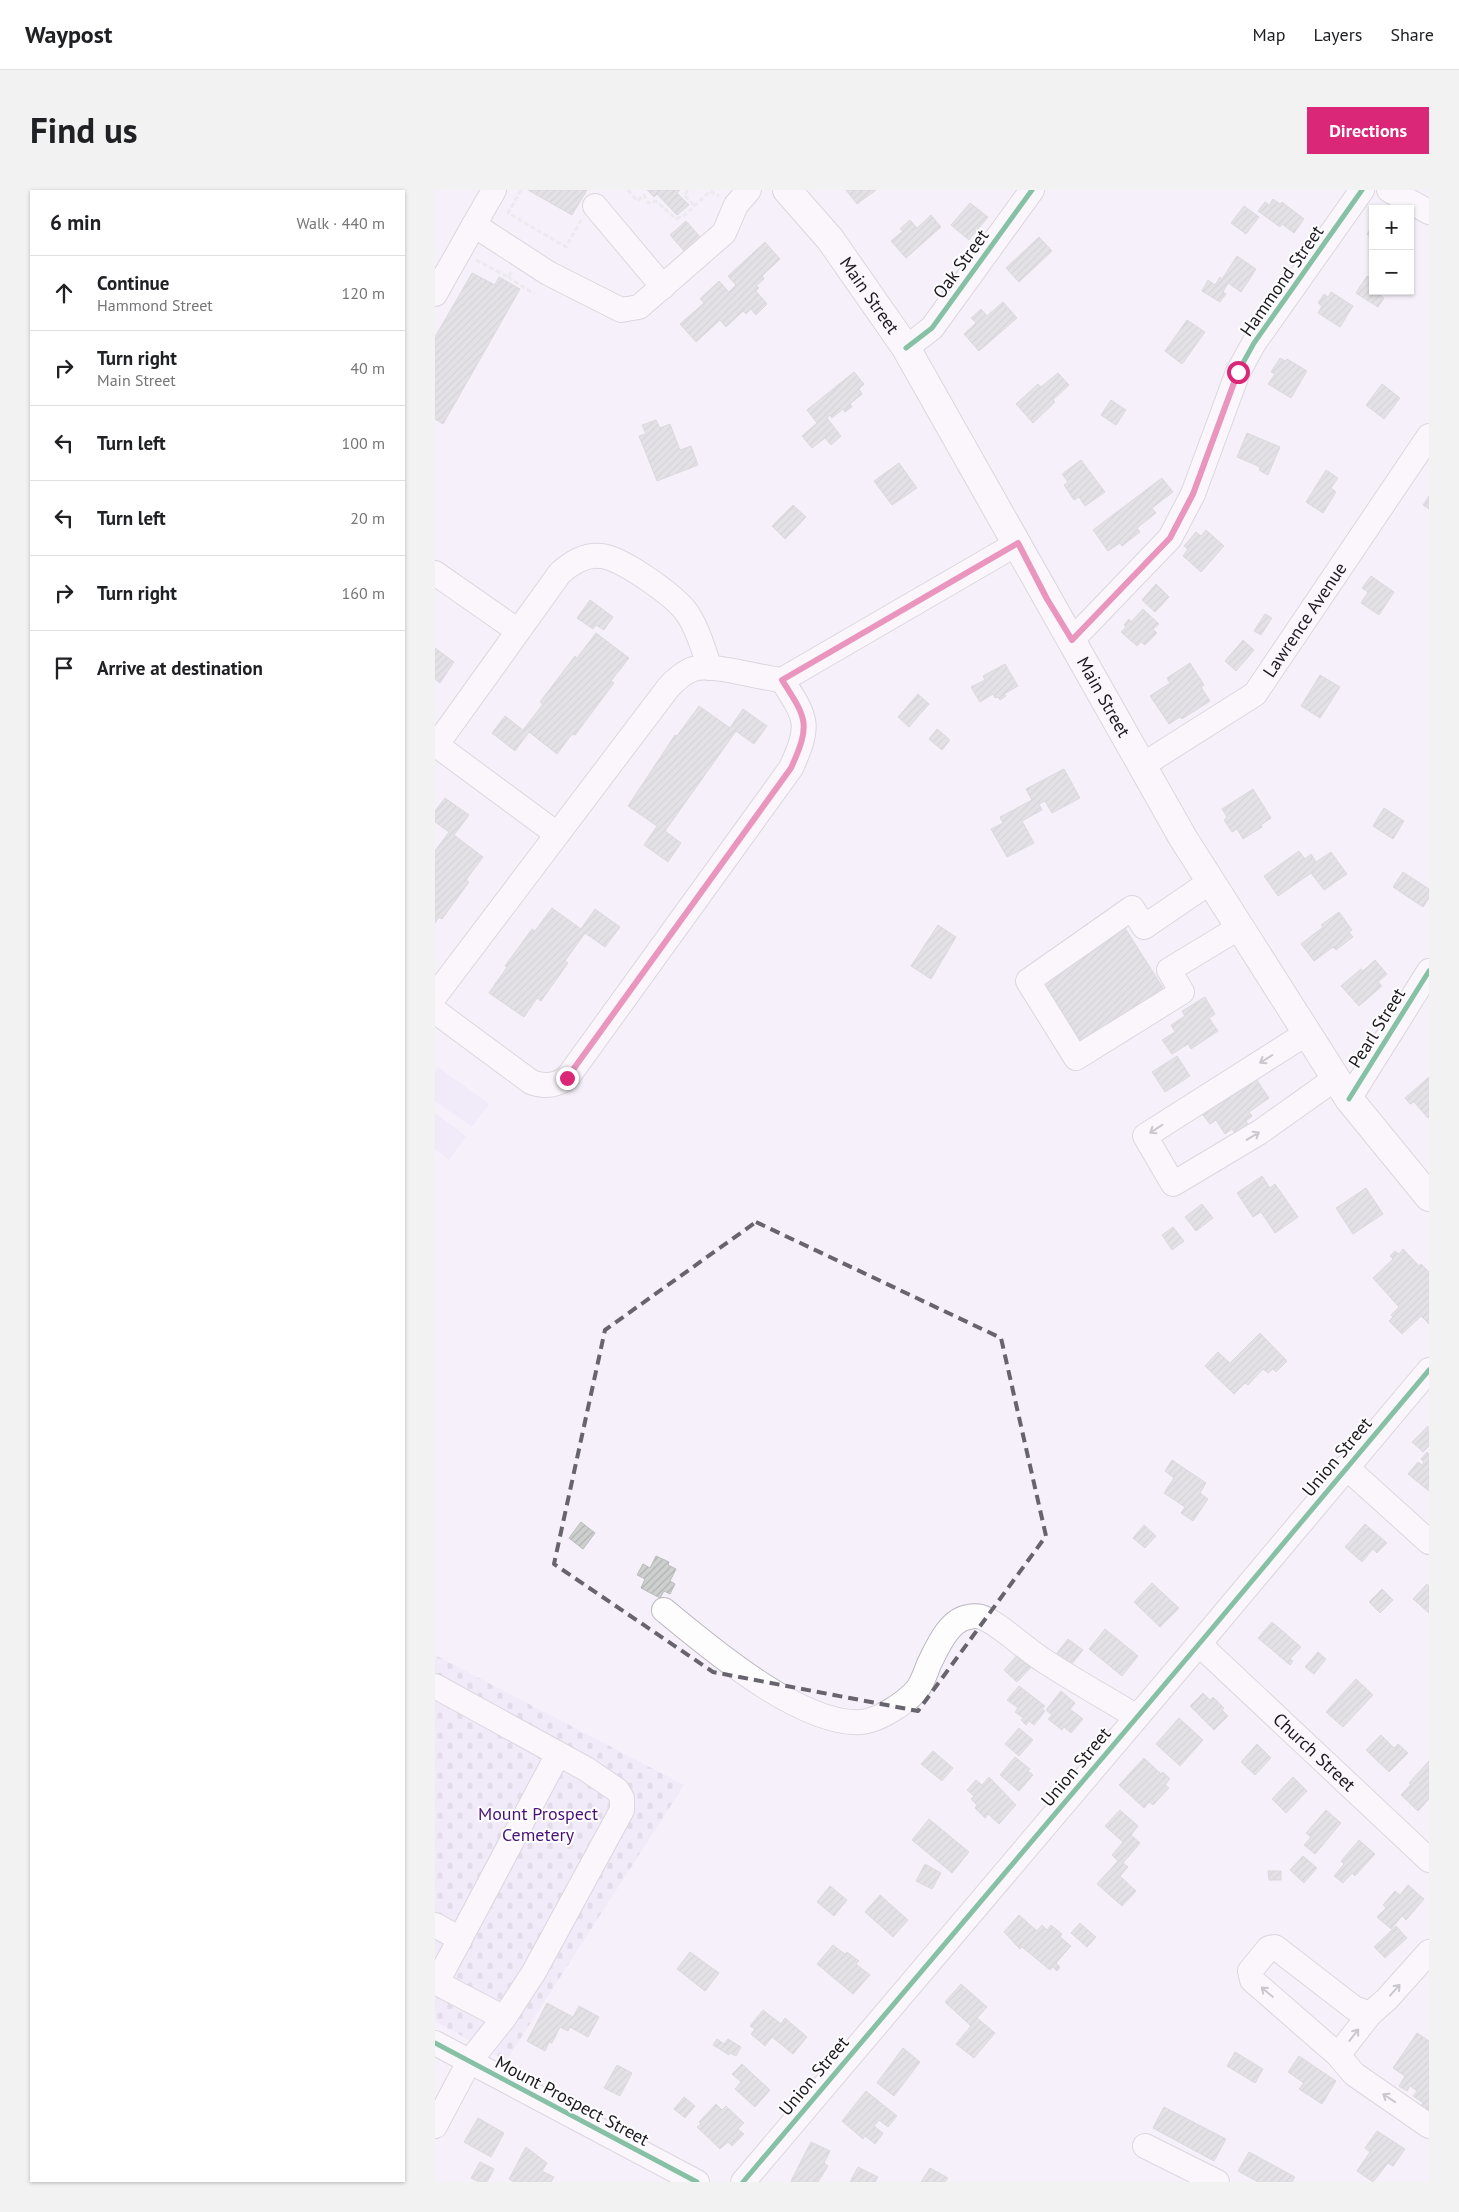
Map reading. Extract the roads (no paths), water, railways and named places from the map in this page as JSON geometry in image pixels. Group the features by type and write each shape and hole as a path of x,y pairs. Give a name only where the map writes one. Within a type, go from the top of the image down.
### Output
{"main road":[{"name":"Main Street","path":"787,190 830,239 906,348 1018,543 1047,599 1183,838 1343,1088 1429,1197"}],"street":[{"path":"435,294 494,190"},
{"path":"474,225 549,273 621,310 639,307 724,233 736,205 749,190"},
{"name":"Oak Street","path":"906,348 932,328 1032,190"},
{"name":"Hammond Street","path":"1072,640 1170,538 1193,494 1238,372 1250,351 1362,190"},
{"path":"1389,190 1429,212"},
{"path":"595,206 663,287"},
{"name":"Lawrence Avenue","path":"1143,765 1255,694 1429,436"},
{"path":"435,996 668,688 683,674 691,670 710,668 765,679 782,680 1018,543"},
{"path":"557,834 435,746 560,573 579,559 601,556 613,559 653,583 670,595 685,610 695,628 710,668"},
{"path":"435,573 518,632"},
{"path":"435,1011 531,1082 545,1086 560,1083 567,1078 791,768 804,738 805,723 800,708 782,680"},
{"path":"1211,882 1144,927 1132,908 1028,981 1076,1058 1182,992 1169,970 1240,928"},
{"name":"Pearl Street","path":"1343,1088 1429,971"},
{"path":"1307,1033 1145,1136 1173,1184 1260,1132 1343,1088"},
{"name":"Union Street","path":"743,2182 1429,1370"},
{"path":"1345,1468 1429,1542"},
{"path":"664,1610 713,1650 762,1685 805,1708 825,1717 843,1722 862,1722 879,1718 917,1690 937,1648 952,1626 967,1617 981,1617 987,1620 1045,1662 1137,1716"},
{"name":"Church Street","path":"1199,1644 1429,1860"},
{"path":"435,1686 586,1769 617,1790 622,1798 622,1810 534,1972 504,2018 469,2062 435,2126"},
{"path":"504,2018 441,1986 439,1980 557,1754"},
{"path":"435,1925 461,1939"},
{"path":"1370,2014 1354,2008 1275,1946 1269,1948 1250,1971 1252,1980 1338,2055 1354,2074 1429,2126"},
{"path":"1338,2055 1370,2014 1387,1999 1429,1952"},
{"name":"Mount Prospect Street","path":"435,2042 469,2062 697,2182"},
{"path":"1145,2146 1217,2182"}],"park label":[{"name":"Mount Prospect Cemetery","path":"538,1824"}]}
